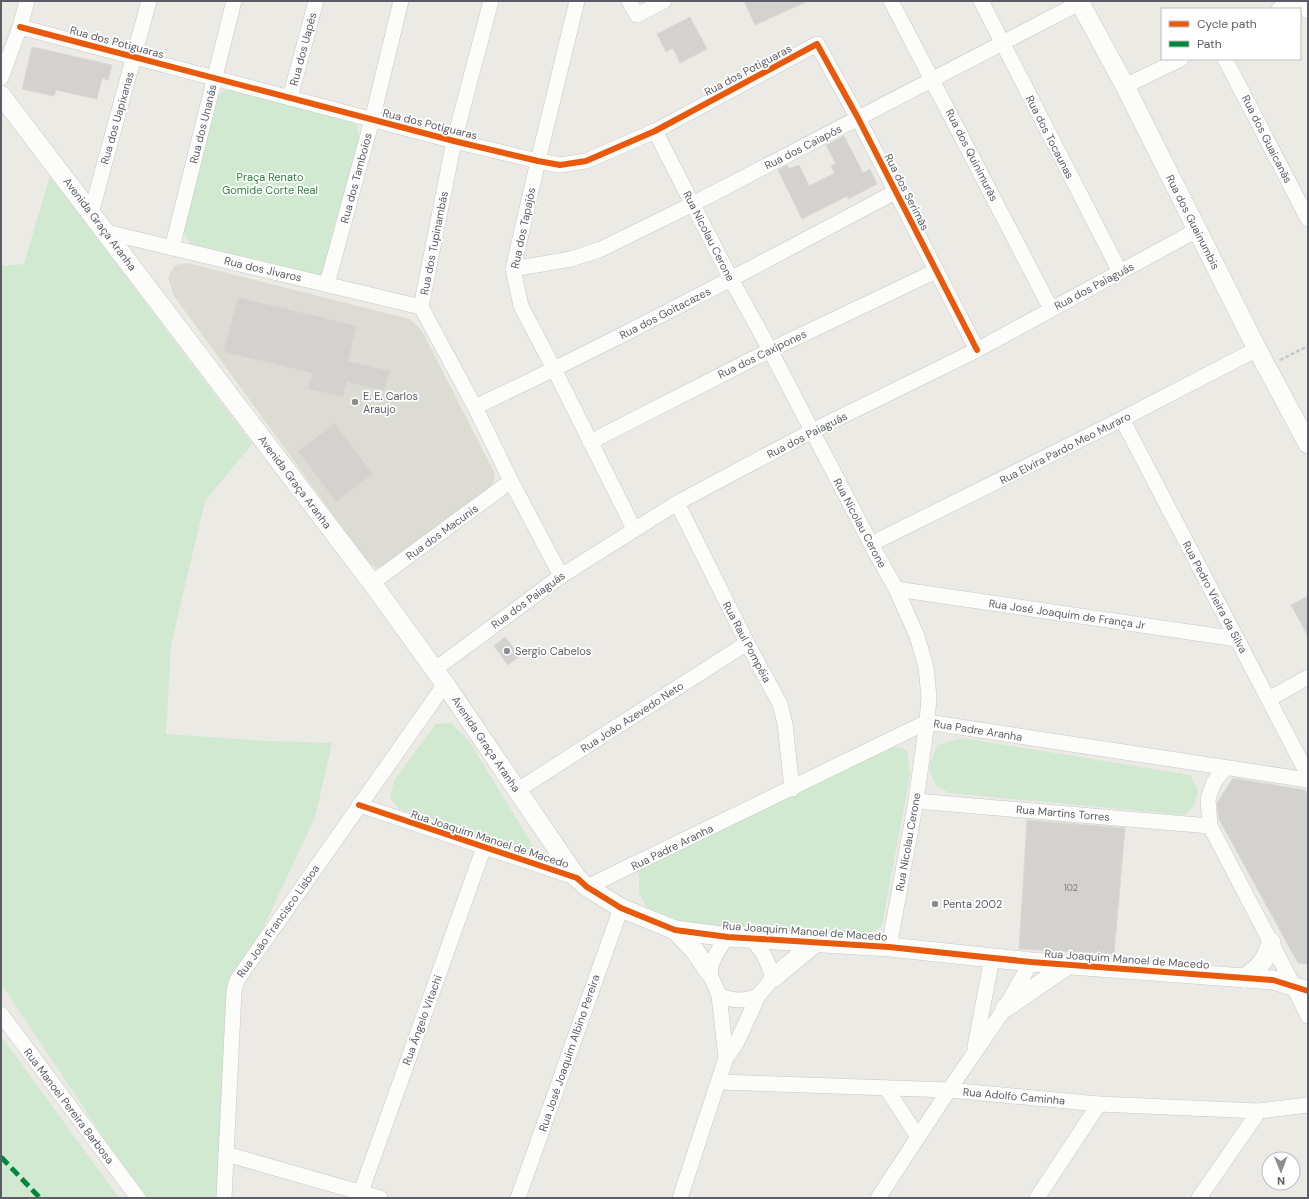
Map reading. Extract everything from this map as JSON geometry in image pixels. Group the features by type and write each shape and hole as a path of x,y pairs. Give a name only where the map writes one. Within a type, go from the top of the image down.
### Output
{"street":[{"path":"1,78 20,27 26,1"},
{"name":"Rua dos Uapixanas","path":"91,213 149,1"},
{"name":"Rua dos Unanás","path":"172,248 234,1"},
{"name":"Rua dos Uapés","path":"290,98 316,1"},
{"name":"Rua dos Tamboios","path":"327,284 372,120 401,1"},
{"name":"Rua dos Tupinambás","path":"491,1 454,141 421,306 475,407 511,481 561,576"},
{"name":"Rua dos Tapajós","path":"577,1 513,269 521,306 634,529"},
{"path":"629,1 637,16 664,1"},
{"name":"Rua dos Quinimurãs","path":"891,1 1051,309"},
{"name":"Rua dos Tocaunas","path":"981,1 1120,272"},
{"path":"1281,8 1295,1"},
{"path":"1303,1 1308,11"},
{"name":"Rua dos Caiapós","path":"513,269 571,258 598,250 693,204 1081,2"},
{"name":"Rua dos Guainumbis","path":"1081,2 1125,86 1257,349 1308,444"},
{"name":"Rua dos Potiguaras","path":"20,27 454,141 560,165 586,161 655,131 817,44"},
{"name":"Rua dos Serimãs","path":"817,44 858,118 977,350"},
{"path":"1125,86 1179,60"},
{"name":"Rua dos Guaicanãs","path":"1227,60 1308,219"},
{"name":"Avenida Graça Aranha","path":"1,95 372,584 440,677 582,883"},
{"name":"Rua Nicolau Cerone","path":"655,131 731,279 896,589 917,636 926,667 929,697 928,722 916,801 888,947"},
{"name":"Rua dos Goitacazes","path":"475,407 554,370 731,279 895,192"},
{"name":"Rua dos Paiaguás","path":"440,677 561,576 677,503 812,431 977,350 1197,230"},
{"name":"Rua dos Jivaros","path":"106,232 421,306"},
{"name":"Rua dos Caxipones","path":"590,442 770,350 936,271"},
{"name":"Rua Elvira Pardo Meo Muraro","path":"871,544 1122,419 1257,349"},
{"name":"Rua Pedro Vieira da Silva","path":"1122,419 1308,775"},
{"name":"Rua dos Macunis","path":"372,584 511,481"},
{"name":"Rua Raul Pompéia","path":"677,503 747,643 780,704 785,724 792,788"},
{"name":"Rua José Joaquim de França Jr","path":"896,589 1238,639"},
{"name":"Rua João Azevedo Neto","path":"518,790 747,643"},
{"name":"Rua João Francisco Lisboa","path":"224,1198 234,991 237,980 359,806 440,677"},
{"path":"1268,699 1308,677"},
{"name":"Rua Padre Aranha","path":"582,883 792,788 928,722 1308,780"},
{"path":"1225,768 1214,782 1208,799 1210,826 1271,942 1294,982 1308,1016"},
{"name":"Rua Martins Torres","path":"916,801 1210,826"},
{"name":"Rua Joaquim Manoel de Macedo","path":"359,806 484,847 582,883 621,908 675,930 728,937 888,947 1030,962 1294,982"},
{"name":"Rua Ângelo Vitachi","path":"361,1192 484,847"},
{"name":"Rua José Joaquim Albino Pereira","path":"518,1198 621,908"},
{"path":"675,930 695,951 709,972 720,995 726,1058"},
{"path":"709,972 713,958 728,937"},
{"path":"752,939 763,952 773,978"},
{"path":"1244,978 1258,968 1263,962 1268,954 1271,942"},
{"path":"680,1198 726,1058 737,1042 758,996 773,978 815,943"},
{"path":"974,1052 992,958"},
{"path":"878,1198 974,1052 1005,1008 1030,962"},
{"path":"1005,1008 1068,965"},
{"path":"720,995 737,1001 748,1000 758,996"},
{"name":"Rua Manoel Pereira Barbosa","path":"1,1014 138,1198"},
{"name":"Rua Adolfo Caminha","path":"719,1082 949,1090 1099,1104 1259,1111 1308,1105"},
{"path":"886,1088 918,1137"},
{"path":"1037,1198 1099,1104"},
{"path":"1199,1198 1259,1111"},
{"path":"226,1154 380,1198"}],"path":[{"path":"1267,367 1308,346"}],"shaded area":[{"name":"E. E. Carlos Araujo","path":"188,263 410,319 422,331 495,474 494,480 490,487 388,563 377,568 368,563 174,296 168,278 175,265"}],"green space":[{"name":"Praça Renato Gomide Corte Real","path":"237,89 348,118 357,125 360,144 325,270 319,276 191,244 184,234 181,221 212,103 223,91"},
{"path":"50,176 252,444 205,501 171,645 166,734 266,741 332,743 315,817 234,991 224,1198 144,1198 1,984 1,266 24,264"},
{"path":"451,723 469,741 538,854 399,809 390,798 394,781 436,724"},
{"path":"963,738 1190,775 1198,791 1194,805 1185,815 949,793 935,785 929,768 937,745"},
{"path":"891,746 907,750 910,774 882,926 869,935 848,937 693,926 648,908 639,894 639,869"},
{"path":"1,1036 119,1198 1,1198"}],"building":[{"path":"744,1 808,1 755,25"},
{"path":"690,17 707,49 680,63 673,48 666,52 657,34"},
{"path":"32,47 112,65 108,80 102,78 97,99 56,90 54,96 22,89"},
{"path":"844,136 863,173 870,169 877,184 848,199 847,196 802,219 778,170 787,165 789,169 799,165 809,186 835,173 831,166 836,164 826,145"},
{"path":"238,297 357,326 348,361 390,371 384,391 347,382 343,397 308,389 312,373 223,352"},
{"path":"335,423 373,474 336,502 298,451"},
{"path":"1308,596 1308,636 1291,605"},
{"name":"Sergio Cabelos","path":"505,637 520,656 508,665 494,646"},
{"path":"1233,778 1305,790 1308,797 1308,964 1298,963 1219,819 1217,803"},
{"path":"1027,820 1125,828 1114,954 1019,949"}],"marked path":[{"path":"1,1157 40,1198"}],"cycle path":[{"path":"20,27 454,141 560,165 586,161 655,131 817,44 858,118 977,350"},
{"path":"359,805 577,878 587,887 621,908 675,930 728,937 889,947 1031,962 1273,980 1308,991"}],"place":[{"name":"E. E. Carlos Araujo","path":"355,402"},
{"name":"Sergio Cabelos","path":"507,651"},
{"name":"Penta 2002","path":"935,904"}]}
